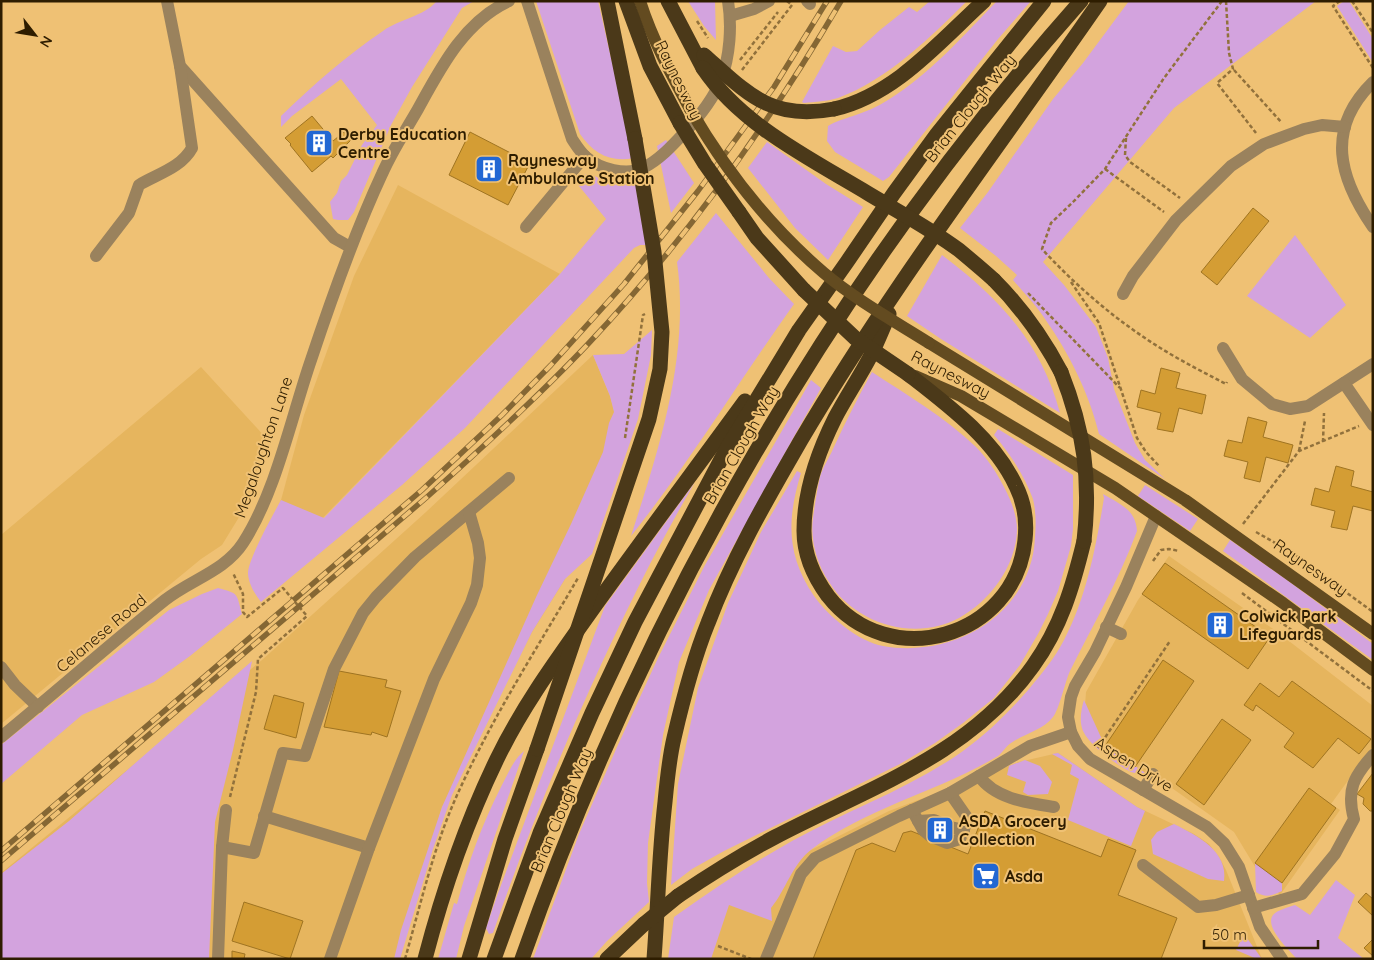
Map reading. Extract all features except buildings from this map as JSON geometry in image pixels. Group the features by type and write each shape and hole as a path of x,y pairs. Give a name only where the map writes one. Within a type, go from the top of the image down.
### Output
{"highway":[{"path":"470,959 505,839 649,419 660,369 662,332 651,229 636,139 607,1"},
{"name":"Raynesway","path":"626,1 650,66 687,123 731,202 757,238 783,268 855,338 908,374"},
{"path":"607,959 644,924 678,896 726,864 775,837 910,770 936,755 991,713 1014,690 1033,666 1055,630 1072,588 1084,541 1087,508 1086,462 1070,395 1048,347 1030,321 994,280 959,250 822,167 767,131 725,94 688,40 668,1"},
{"path":"703,62 757,100 776,108 801,112 834,109 868,98 894,81 984,1"},
{"name":"Brian Clough Way","path":"494,959 540,833 592,713 635,622 726,450 798,330 937,134 1044,1"},
{"name":"Brian Clough Way","path":"522,959 544,896 636,679 685,580 749,465 803,374 864,279 938,175 1011,83 1081,1"},
{"path":"654,959 659,857 672,749 689,679 707,625 723,587 751,530 791,457 846,366 956,202 1100,1"},
{"path":"908,274 870,357 835,418 821,450 810,483 804,531 809,562 816,577 833,601 856,621 876,632 892,637 910,639 956,632 990,610 1001,598 1019,567 1024,552 1026,522 1016,486 990,447 945,403 908,374"},
{"path":"425,959 461,842 498,759 520,718 548,673 621,571 798,330"}],"main road":[{"name":"Raynesway","path":"640,1 662,57 711,144 741,186 779,229 825,274 880,313 1178,495 1373,634"},
{"name":"Raynesway","path":"908,374 961,396 1115,488 1283,604 1373,670"}],"street":[{"path":"96,256 129,212 139,185 187,158 192,148 180,66 167,1"},
{"name":"Megaloughton Lane","path":"227,561 242,546 258,519 350,247 383,171 451,51 479,20 509,1"},
{"path":"527,1 572,139 585,156 597,165 626,171 643,168 659,158 687,123 710,100 721,81 728,50 730,16 728,1"},
{"path":"730,16 754,9 768,1"},
{"path":"180,66 334,238 350,247"},
{"path":"1373,82 1358,99 1345,127 1341,152 1348,186 1373,227"},
{"path":"1123,294 1133,276 1176,220 1231,166 1264,144 1313,126 1345,127"},
{"path":"526,227 585,156"},
{"path":"1223,348 1242,379 1272,404 1290,409 1308,406 1373,364"},
{"path":"1344,383 1371,422"},
{"path":"222,847 254,853 283,753 305,756 334,668 363,613 376,596 415,557 509,478"},
{"path":"330,959 369,848 434,679 471,603 477,585 480,558 478,543 469,512"},
{"path":"766,959 797,881 815,858 915,816 1030,746 1071,732 1068,717 1073,692 1095,652 1126,587 1156,516"},
{"name":"Celanese Road","path":"1,737 168,598 227,561"},
{"path":"1106,627 1122,634"},
{"path":"1,667 15,685 38,707"},
{"name":"Aspen Drive","path":"1071,732 1078,746 1090,759 1212,831 1224,843 1234,858 1260,927 1282,959"},
{"path":"1253,908 1302,894 1329,862 1350,829 1354,819 1350,790 1356,777 1373,755"},
{"path":"1143,790 1153,774"},
{"path":"979,776 985,784 996,792 1027,802 1054,807"},
{"path":"915,816 964,830 968,819 950,793"},
{"path":"218,959 222,847 226,810"},
{"path":"264,816 369,848"},
{"path":"1143,865 1198,907 1216,905 1249,895"}],"path":[{"path":"749,75 742,70 792,4 787,1"},
{"path":"1222,1 1164,78 1105,169 1051,223 1042,248 1069,278 1110,312 1162,349 1226,384 1235,367"},
{"path":"1226,1 1229,53 1234,69 1291,134"},
{"path":"1340,1 1333,6 1373,68"},
{"path":"1352,1 1373,33"},
{"path":"728,50 741,61 781,9"},
{"path":"1234,69 1217,83 1264,144"},
{"path":"1126,138 1125,155 1130,162 1190,205"},
{"path":"1105,169 1176,220"},
{"path":"1069,278 1098,322 1137,438 1146,452 1160,467"},
{"path":"1025,290 1121,389"},
{"path":"624,444 643,314"},
{"path":"1323,442 1324,396"},
{"path":"1244,524 1299,451 1308,406"},
{"path":"1299,451 1371,422"},
{"path":"1237,519 1291,552 1373,612"},
{"path":"1150,566 1161,550 1177,549 1184,553"},
{"path":"226,810 256,692 258,659 307,616 283,588 247,617 243,612 243,594 227,561"},
{"path":"405,959 437,846 457,794 491,728 582,570"},
{"path":"1237,590 1373,691"},
{"path":"1090,759 1170,641"},
{"path":"718,946 751,959"}],"shaded area":[{"path":"437,1 474,1 462,8 412,87 391,125 354,212 348,220 333,219 330,202 337,193 341,181 347,175 362,145 377,125 341,79 292,116 281,127 281,116 356,50 389,27 425,11"},
{"path":"536,1 598,1 634,158 617,159 603,155 585,141 580,134"},
{"path":"688,1 715,1 716,40 704,26"},
{"path":"930,1 967,1 923,43 874,80 838,98 817,102 802,102 833,46 846,52 857,51 909,7 917,12"},
{"path":"997,1 1031,1 998,39 889,177 883,181 835,152 827,141 828,126 875,107 903,90 946,54"},
{"path":"1129,1 1316,1 1174,108 1043,262 1064,285 1096,327 1108,358 1114,389 1135,443 1145,460 1165,479 1099,434 1090,404 1070,360 1054,332 1034,304 1013,280 1017,275 960,228 988,192 1053,99 1083,63"},
{"path":"1344,1 1349,1 1373,39 1372,61 1337,6"},
{"path":"666,140 694,183 671,213 657,146"},
{"path":"767,142 826,184 863,207 828,260 795,228 748,168"},
{"path":"584,174 615,184 637,182 647,245 640,245 634,248 465,428 402,485 261,602 250,582 249,568 261,537 281,500 324,518 560,274 606,219 579,186 577,180"},
{"path":"398,185 560,274 313,528 277,515 304,415 354,276"},
{"path":"716,213 769,278 794,304 694,450 631,536 652,470 676,367 680,297 677,262"},
{"path":"1295,235 1346,305 1310,338 1247,296"},
{"path":"942,255 982,288 1015,324 1042,364 1060,413 907,316"},
{"path":"652,330 651,355 638,419 592,554 565,579 532,632 452,795 433,849 400,959 394,959 401,930 442,807 603,452 609,423 614,412 610,396 593,355 624,354"},
{"path":"593,355 610,396 623,444 590,539 532,632 442,807 399,959 1,959 1,873 262,660 426,512"},
{"path":"201,367 267,439 244,509 222,545 201,559 1,724 1,535"},
{"path":"872,372 939,417 976,447 998,476 1015,513 1017,530 1012,557 999,581 991,592 970,611 942,625 924,628 905,628 887,625 854,609 840,597 829,582 815,552 812,526 820,477"},
{"path":"811,380 821,388 709,590 679,662 663,735 648,843 647,883 649,902 607,941 591,959 533,959 579,834 658,658 705,565"},
{"path":"998,429 1073,475 1073,529 1071,546 1058,591 1038,634 1020,665 994,698 935,743 900,764 724,851 692,869 671,885 678,784 698,688 728,603 761,532 797,471 801,473 793,506 792,536 794,551 805,581 820,604 854,634 874,644 910,648 937,645 962,637 985,625 1005,608 1020,588 1031,564 1036,528 1033,499 1016,466 994,435"},
{"path":"695,482 651,562 586,698 546,791 493,933 489,934 486,928 497,896 605,606"},
{"path":"1145,485 1198,519 1190,531 1138,496"},
{"path":"1103,494 1126,508 1134,518 1137,531 1114,585 1070,671 1053,717 1039,729 1011,743 998,756 975,769 856,822 812,849 799,862 771,908 772,921 729,905 711,959 668,959 674,917 792,841 901,788 943,764 981,737 1014,706 1052,659 1072,623 1090,570 1101,516"},
{"path":"1230,540 1373,644 1373,660 1223,551"},
{"path":"1169,556 1276,631 1373,706 1373,746 1331,804 1340,810 1280,895 1257,870 1234,832 1169,786 1135,767 1105,746 1084,720 1086,692 1138,600"},
{"path":"218,588 236,595 242,614 154,682 82,715 1,784 1,745 169,610"},
{"path":"252,661 215,822 209,959 1,959 1,874 69,821"},
{"path":"1084,700 1105,746 1147,774 1133,773 1125,769 1091,743 1083,731 1081,723"},
{"path":"524,751 464,926 456,959 438,959 454,903 457,904 482,829 511,768"},
{"path":"1058,753 1137,807 1194,834 1209,844 1226,870 1262,959 708,959 727,902 795,858 889,811 1019,762"},
{"path":"1058,753 1145,811 1131,846 1068,820 1079,779 1070,774 1072,765 1052,754"},
{"path":"1025,760 1040,766 1052,782 1048,794 1028,795 1023,792 1026,782 1007,775 1009,766"},
{"path":"1174,824 1210,846 1221,861 1224,870 1224,881 1208,879 1153,854 1151,840 1157,832"},
{"path":"1255,863 1282,883 1282,891 1269,896 1256,892"},
{"path":"1336,880 1355,895 1338,938 1364,959 1297,959 1275,932 1271,920 1273,915 1280,910 1295,905 1310,915"},
{"path":"1244,934 1262,959 1257,959 1236,950"}],"railway":[{"path":"1,851 422,490 502,415 551,365 624,284 698,191 774,87 827,1"},
{"path":"1,861 427,497 569,364 659,264 724,180 785,92 841,1"}],"place":[{"name":"Derby Education Centre","path":"319,143"},
{"name":"Raynesway Ambulance Station","path":"489,169"},
{"name":"Colwick Park Lifeguards","path":"1220,625"},
{"name":"ASDA Grocery Collection","path":"940,830"},
{"name":"Asda","path":"986,876"}]}
